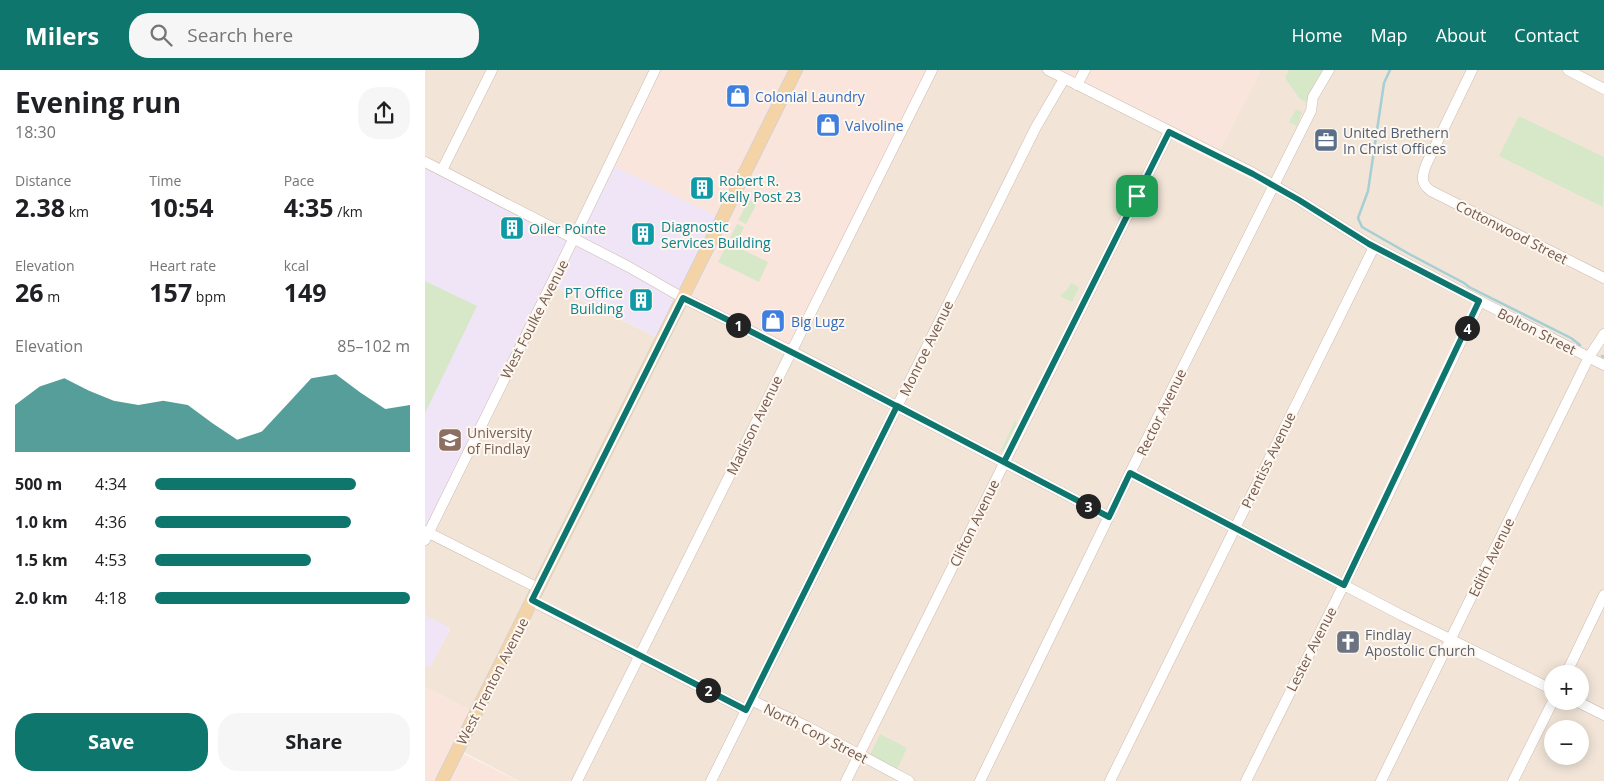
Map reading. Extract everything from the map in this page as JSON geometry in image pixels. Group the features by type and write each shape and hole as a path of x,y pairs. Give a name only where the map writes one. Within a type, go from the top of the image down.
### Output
{"main road":[{"name":"West Trenton Avenue","path":"442,781 796,70"}],"street":[{"path":"442,170 492,70"},
{"name":"West Foulke Avenue","path":"426,535 574,239 655,70"},
{"name":"Madison Avenue","path":"577,781 932,70"},
{"name":"Bolton Street","path":"1048,70 1274,186 1374,247 1604,365"},
{"path":"1077,85 1085,70"},
{"name":"Rector Avenue","path":"980,781 1130,473 1311,111 1313,97 1329,70"},
{"name":"Cottonwood Street","path":"1472,70 1426,165 1422,176 1423,182 1431,190 1604,278"},
{"path":"1568,70 1604,89"},
{"name":"Monroe Avenue","path":"711,781 1036,127 1064,78"},
{"name":"Clifton Avenue","path":"846,781 1169,132"},
{"path":"425,162 683,298 791,351 1109,517"},
{"name":"Prentiss Avenue","path":"1110,781 1374,247"},
{"name":"Lester Avenue","path":"1246,781 1344,585 1479,301"},
{"name":"Edith Avenue","path":"1381,781 1589,357 1604,334"},
{"path":"1130,473 1344,585 1544,686"},
{"path":"426,535 538,588"},
{"path":"1570,665 1604,595"},
{"name":"North Cory Street","path":"532,600 746,710"},
{"name":"North Cory Street","path":"751,700 806,726 909,781"},
{"path":"1589,708 1604,715"},
{"path":"1513,781 1548,710"}],"shaded area":[{"path":"425,70 655,70 574,239 425,162"},
{"path":"655,70 932,70 791,351 683,298 610,164"},
{"path":"932,70 1048,70 1217,155 1261,70 1604,70 1604,781 519,781 458,749 476,713 425,687 425,665 430,667 450,629 425,615 425,540 551,285 662,340 683,298"},
{"path":"1048,70 1261,70 1217,155"},
{"name":"University of Findlay","path":"425,161 574,239 610,164 722,219 662,340 552,285 425,541"},
{"path":"425,615 450,628 430,668 425,665"},
{"path":"425,687 476,713 454,749 518,781 425,781"}],"green space":[{"path":"1289,70 1322,70 1306,102 1300,99 1285,78"},
{"path":"1296,109 1302,112 1297,126 1289,122"},
{"path":"1519,116 1604,157 1603,207 1499,156"},
{"path":"749,200 756,203 746,224 738,220"},
{"path":"737,224 744,227 735,246 768,262 759,282 718,262"},
{"path":"425,281 477,306 425,413"},
{"path":"1071,283 1079,287 1072,302 1060,296"},
{"path":"1015,420 1017,423 1004,450 1000,452"},
{"path":"880,734 907,748 897,769 870,755"}],"waterway":[{"path":"1390,70 1384,83 1368,191 1358,218 1362,227 1469,287 1571,338 1580,345"}],"place":[{"name":"Colonial Laundry","path":"738,96"},
{"name":"Valvoline","path":"828,125"},
{"name":"United Brethern In Christ Offices","path":"1326,140"},
{"name":"Robert R. Kelly Post 23","path":"702,188"},
{"name":"Oiler Pointe","path":"512,228"},
{"name":"Diagnostic Services Building","path":"643,234"},
{"name":"PT Office Building","path":"641,300"},
{"name":"Big Lugz","path":"773,321"},
{"name":"University of Findlay","path":"450,440"},
{"name":"Findlay Apostolic Church","path":"1348,642"}],"route":[{"path":"1169,132 1253,174 1299,200 1369,244 1479,301 1344,585 1130,473 1109,517 897,406 746,710 532,600 683,298 791,351 890,402 1004,462 1137,196 1169,132"}]}
